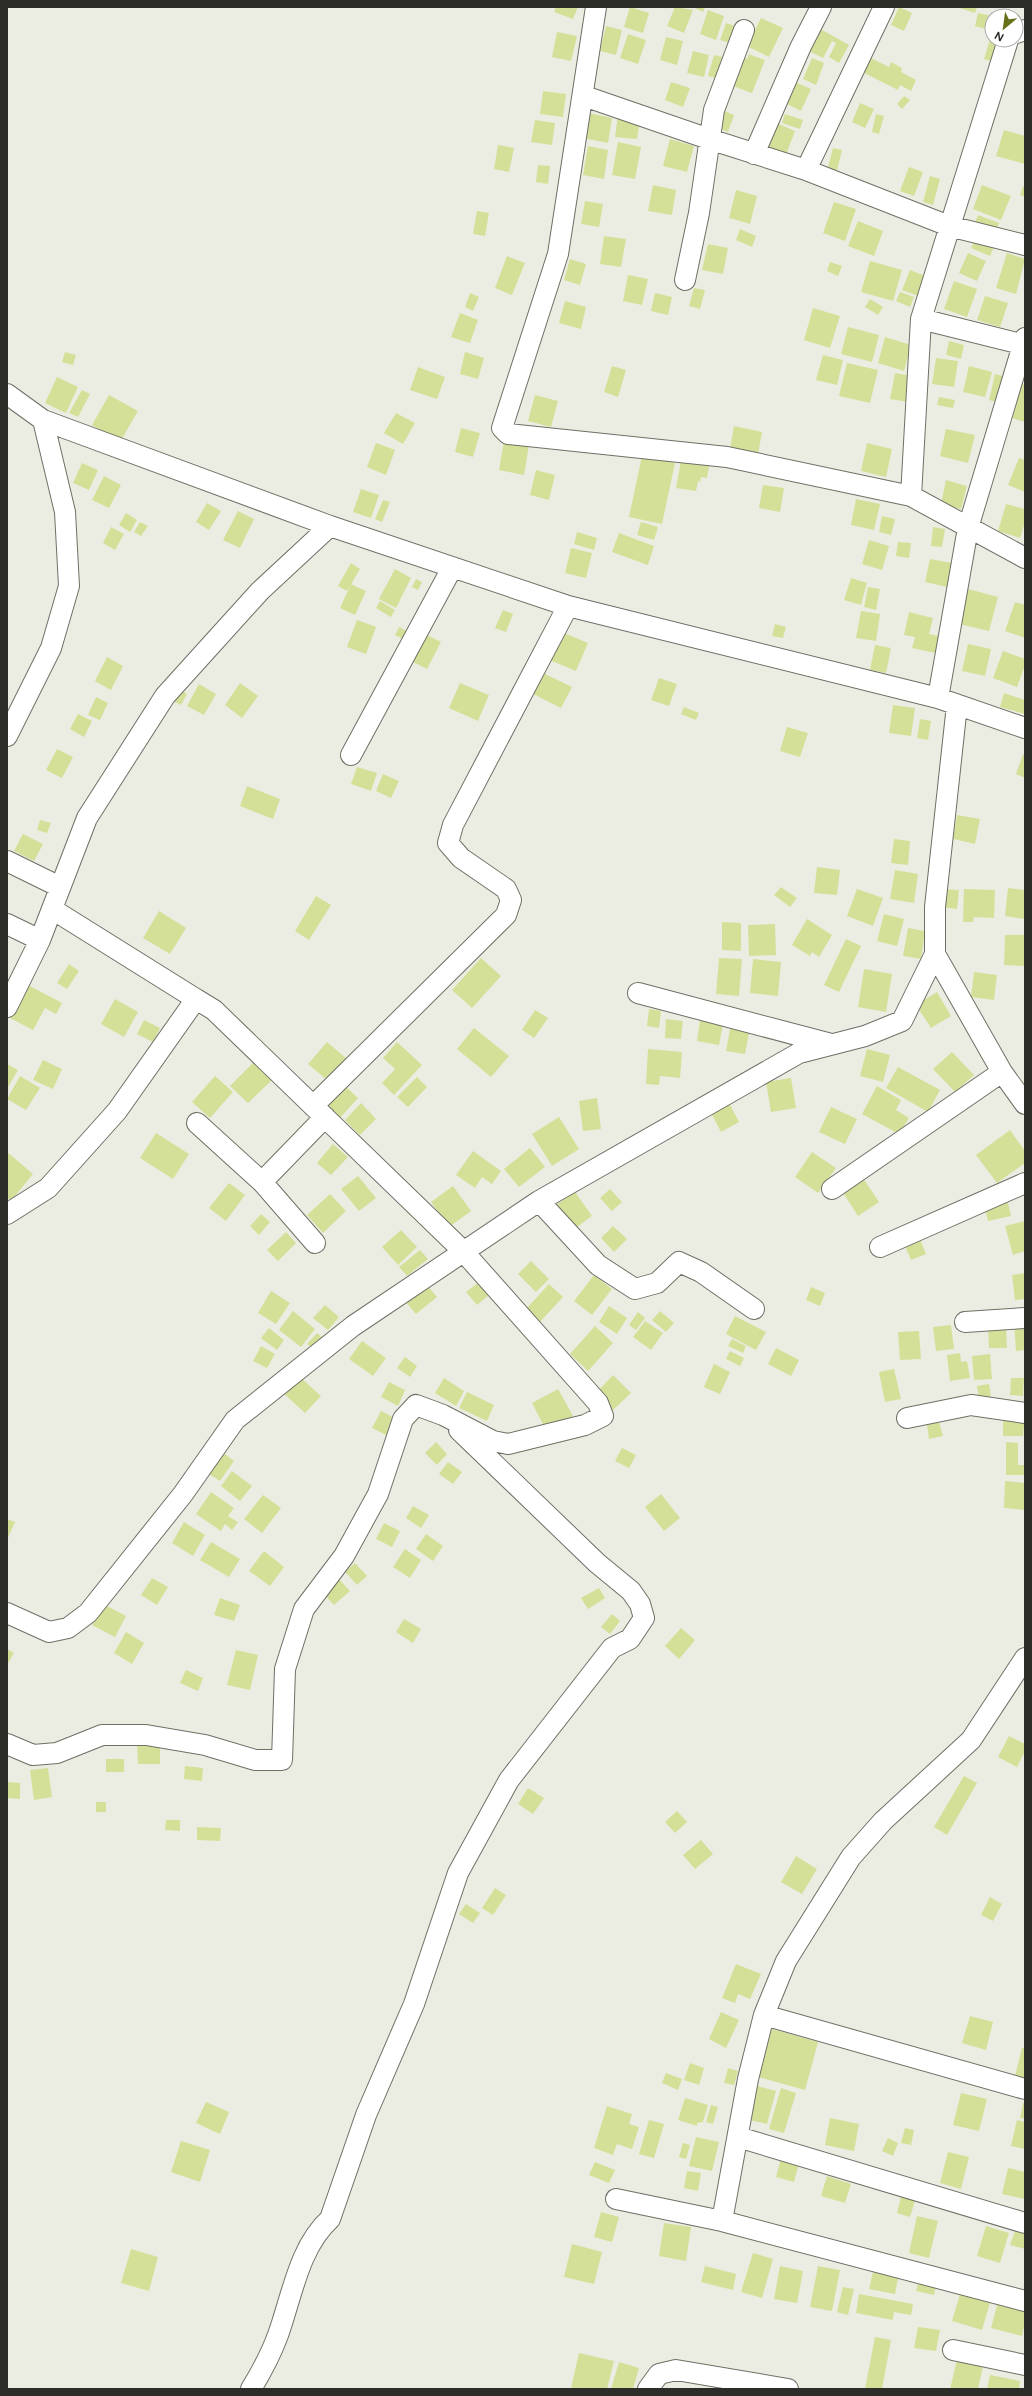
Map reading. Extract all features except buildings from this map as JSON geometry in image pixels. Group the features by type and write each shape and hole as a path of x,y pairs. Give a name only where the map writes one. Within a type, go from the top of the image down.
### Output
{"street":[{"path":"596,7 584,96 558,254 502,428 508,434 727,457 911,496 1025,558"},
{"path":"754,154 801,46 821,7"},
{"path":"806,170 884,7"},
{"path":"685,280 699,213 714,110 744,30"},
{"path":"911,496 921,319 1005,48"},
{"path":"584,96 709,139 806,170 949,226 1025,245"},
{"path":"921,319 1024,342 968,528 938,698"},
{"path":"7,394 43,420 330,526 452,568 568,606 938,698 1025,728"},
{"path":"7,736 52,648 69,586 65,512 43,420"},
{"path":"7,1007 40,940 87,818 165,696 260,591 330,526"},
{"path":"351,755 452,568"},
{"path":"262,1182 319,1112 506,915 511,900 506,889 461,858 448,843 453,825 568,606"},
{"path":"7,1613 49,1632 68,1628 88,1613 183,1494 235,1420 353,1326 462,1250 539,1200 799,1053 865,1036 902,1021 935,954 936,907 957,705"},
{"path":"7,861 60,887"},
{"path":"7,1744 33,1755 57,1753 102,1735 146,1735 206,1745 255,1760 282,1760 285,1669 304,1609 344,1556 378,1494 403,1419 416,1405 443,1415 493,1441 508,1444 585,1425 603,1416 598,1403 462,1250 214,1010 52,909"},
{"path":"7,924 40,940"},
{"path":"935,954 1002,1072 1025,1104"},
{"path":"638,993 833,1044"},
{"path":"7,1214 48,1188 118,1112 196,999"},
{"path":"832,1189 1002,1072"},
{"path":"197,1122 262,1182 315,1243"},
{"path":"880,1247 1025,1183"},
{"path":"539,1200 598,1265 635,1289 657,1283 679,1262 700,1272 754,1309"},
{"path":"965,1322 1025,1318"},
{"path":"907,1418 971,1405 1025,1413"},
{"path":"251,2389 266,2364 278,2337 310,2242 319,2228 330,2219 366,2116 414,2004 458,1873 509,1780 612,1648 630,1639 644,1618 640,1604 631,1591 591,1558 443,1415"},
{"path":"722,2221 748,2079 764,2015 786,1961 851,1857 883,1821 971,1740 1025,1658"},
{"path":"764,2015 1025,2089"},
{"path":"738,2137 1025,2222"},
{"path":"616,2199 722,2221 1025,2301"},
{"path":"953,2350 1025,2365"},
{"path":"648,2389 659,2374 676,2370 788,2389"}]}
